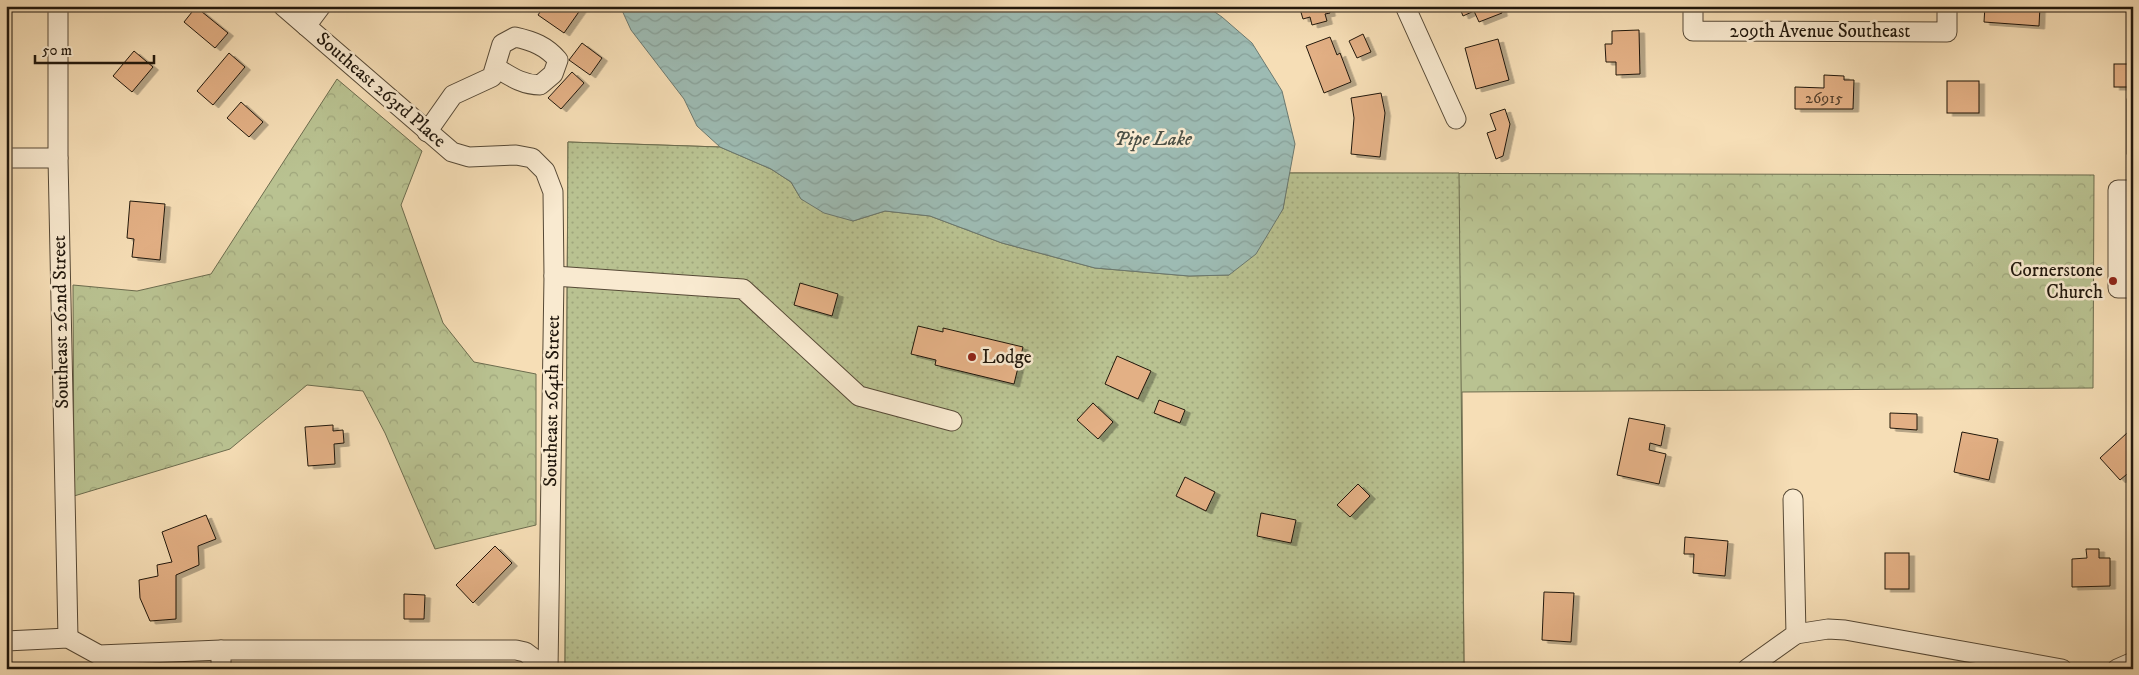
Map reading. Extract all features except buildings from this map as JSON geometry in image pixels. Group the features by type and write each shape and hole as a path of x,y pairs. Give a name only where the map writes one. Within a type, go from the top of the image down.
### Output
{"street":[{"name":"Southeast 262nd Street","path":"58,6 58,158 68,638"},
{"name":"Southeast 263rd Place","path":"284,6 452,152 477,157 516,155"},
{"path":"306,26 321,6"},
{"path":"1405,6 1456,119"},
{"name":"209th Avenue Southeast","path":"1693,6 1693,31 1947,32 1947,6"},
{"path":"427,132 453,94 492,77 495,67"},
{"name":"Southeast 264th Street","path":"516,155 532,158 540,163 549,178 553,192 554,276 548,669"},
{"path":"6,158 58,158"},
{"path":"2133,190 2118,190 2118,288 2133,288"},
{"path":"554,276 744,289 858,396 952,421"},
{"path":"1793,499 1796,634"},
{"path":"1747,669 1796,634 1828,629 1845,630 2062,669"},
{"path":"6,641 68,638 99,655 221,660 516,650 532,656 548,669"},
{"path":"2117,669 2133,662"}],"green space":[{"path":"337,79 422,151 401,205 443,323 474,362 536,374 536,525 435,549 385,433 363,391 307,385 230,449 74,496 73,285 137,291 211,274"},
{"path":"568,142 720,147 771,169 1283,209 1289,173 2094,175 2093,388 1462,392 1464,669 565,669"},
{"path":"568,142 720,147 771,169 791,182 801,199 853,221 885,211 930,216 1002,243 1095,268 1189,276 1229,275 1283,209 1289,173 1459,173 1464,669 565,669"}],"water":[{"name":"Pipe Lake","path":"620,6 1206,6 1252,43 1282,91 1295,144 1283,209 1256,254 1229,275 1189,276 1095,268 1002,243 930,216 885,211 853,221 824,213 801,199 791,182 771,169 720,147 697,126 684,99 631,30"}],"place":[{"name":"Cornerstone Church","path":"2113,281"},
{"name":"Lodge","path":"972,357"}]}
